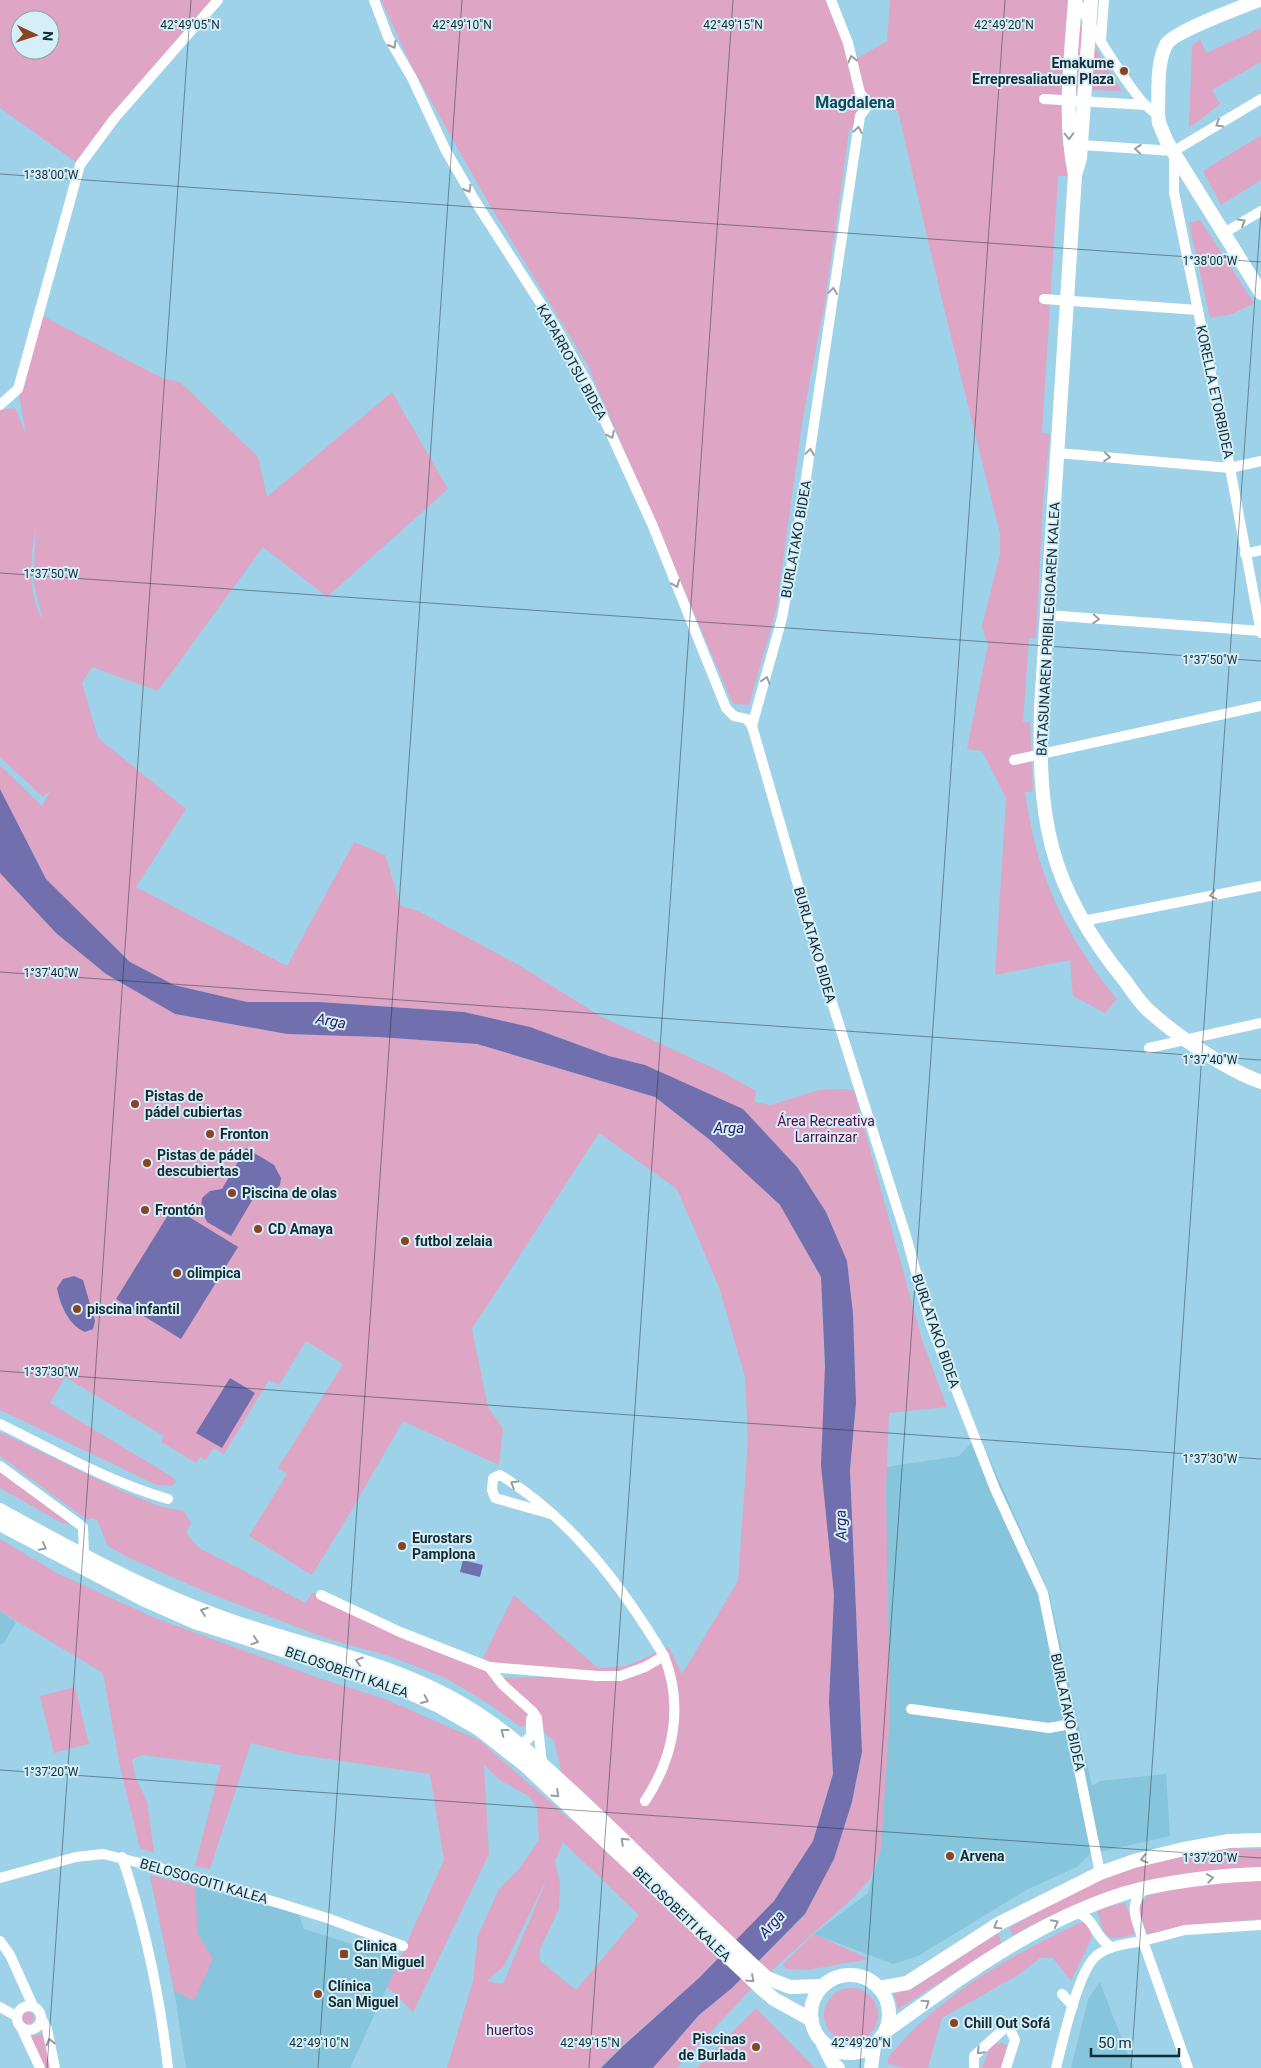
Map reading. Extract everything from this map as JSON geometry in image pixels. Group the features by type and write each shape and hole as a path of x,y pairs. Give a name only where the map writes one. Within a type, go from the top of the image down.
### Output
{"main road":[{"name":"BATASUNAREN PRIBILEGIOAREN KALEA","path":"1075,175 1068,144 1068,100 1076,0"},
{"name":"BATASUNAREN PRIBILEGIOAREN KALEA","path":"1091,0 1080,158 1075,175 1047,615 1040,755 1044,804 1052,847 1068,894 1083,921 1113,966 1146,1008 1186,1038 1244,1076 1261,1082"},
{"path":"1260,0 1178,34 1166,43 1161,58 1158,114 1161,130 1261,293"},
{"name":"BELOSOBEITI KALEA","path":"0,1510 84,1556 194,1608 400,1674 463,1704 521,1745 542,1764 774,1999 812,2020"},
{"name":"BELOSOBEITI KALEA","path":"0,1524 135,1595 195,1622 395,1686 437,1705 479,1729 525,1766 680,1904 767,1978 781,1985 798,1988 821,1986"},
{"path":"879,1988 907,1983 1000,1923 1100,1873 1134,1861 1184,1849 1229,1842 1261,1840"},
{"path":"823,2044 836,2051 846,2053 856,2053 874,2046 886,2031 1011,1945 1075,1912 1126,1893 1144,1889 1232,1875 1261,1874"},
{"path":"838,2068 832,2062 817,2035 812,2020 814,1999 821,1986 834,1978 850,1975 866,1978 879,1988 889,2008 890,2020 886,2031"},
{"path":"871,2068 874,2046"}],"street":[{"path":"0,405 18,389 80,165 114,119 218,0"},
{"name":"KAPARROTSU BIDEA","path":"374,0 388,38 412,78 446,151 476,204 555,326 589,386 652,524 726,708 734,716 747,719 752,726"},
{"name":"BURLATAKO BIDEA","path":"831,0 848,43 860,93 869,104 860,116 800,518 782,618 752,726 830,996 906,1236 930,1322 995,1489 1043,1594 1100,1873"},
{"path":"1076,0 1135,94 1154,113 1158,114"},
{"path":"1101,40 1104,0"},
{"path":"1044,99 1146,105"},
{"path":"1081,145 1174,152 1261,99"},
{"name":"KORELLA ETORBIDEA","path":"1174,152 1174,192 1261,632"},
{"path":"1224,233 1261,210"},
{"path":"1044,298 1198,310"},
{"path":"1058,453 1230,468 1261,461"},
{"path":"1245,554 1261,550"},
{"path":"1047,615 1261,632"},
{"path":"1014,760 1261,706"},
{"path":"1083,921 1261,886"},
{"path":"1148,1048 1261,1022"},
{"path":"0,1424 120,1481 168,1499"},
{"path":"0,1466 83,1527 84,1556"},
{"path":"551,1514 495,1498 492,1490 493,1478 500,1475 520,1487 551,1514 583,1543 632,1605 664,1656 675,1691 674,1734 663,1772 645,1801"},
{"path":"320,1595 400,1632 489,1667 596,1676 620,1676 664,1656"},
{"path":"489,1667 493,1681 530,1718 531,1736 521,1745"},
{"path":"489,1667 502,1684 537,1718 542,1764"},
{"path":"911,1709 1049,1728 1071,1724"},
{"name":"BELOSOGOITI KALEA","path":"0,1878 76,1857 103,1854 122,1857 318,1915 403,1946"},
{"path":"122,1857 132,1885 151,1968 168,2068"},
{"path":"1144,1889 1135,1898 1133,1907 1143,1941 1188,2068"},
{"path":"1075,1912 1085,1915 1092,1922 1101,1940 1111,1947"},
{"path":"1056,2068 1073,2006 1095,1957 1111,1947 1185,1930 1261,1925"},
{"path":"0,1941 10,1955 47,2029 55,2068"},
{"path":"1062,1994 1073,2006"},
{"path":"16,2016 22,2007 34,2006"},
{"path":"0,2007 16,2016 40,2068"},
{"path":"21,2027 33,2029 38,2025 41,2018"},
{"path":"974,2068 974,2056 1008,2025 1015,2040 1006,2068"}],"shaded area":[{"path":"979,1435 1049,1593 1092,1786 1100,1781 1166,1774 1170,1836 1090,1854 1077,1867 1028,1889 918,1956 893,1964 814,1934 868,1893 881,1848 886,1467 959,1456"},
{"path":"0,1611 16,1622 4,1643 0,1645"},
{"path":"150,1875 299,1914 304,1929 400,1959 350,2068 186,2068 174,1990"},
{"path":"1100,1982 1134,2068 1071,2068 1088,1999"}],"green space":[{"path":"0,0 218,0 80,165 0,108"},
{"path":"381,0 830,0 854,60 887,41 890,0 1070,0 1062,137 1068,176 1058,176 1042,433 1050,434 1043,501 1036,638 1029,638 1023,722 1030,722 1033,792 1025,792 1037,851 1056,903 1082,951 1117,999 1105,1013 1073,996 1070,960 995,975 1006,798 982,751 967,749 988,644 982,627 1000,554 1000,534 940,292 898,111 873,109 864,112 849,131 825,302 803,417 776,611 749,705 733,704 587,364 488,202 413,69"},
{"path":"1078,22 1085,32 1082,90 1073,89"},
{"path":"1261,28 1261,62 1212,90 1220,104 1189,128 1192,46 1200,39 1206,53"},
{"path":"1093,45 1122,91 1090,90"},
{"path":"1261,135 1261,180 1221,205 1203,171"},
{"path":"1200,220 1254,303 1232,314 1210,318 1189,223"},
{"name":"Área Recreativa Larrainzar","path":"39,314 162,378 180,382 258,457 267,497 392,392 448,489 327,597 263,547 158,691 92,667 82,683 98,738 186,809 136,887 287,966 354,842 385,855 401,906 418,911 517,964 600,1016 722,1072 756,1091 754,1102 771,1105 819,1090 845,1089 854,1091 922,1340 947,1407 889,1413 886,1491 890,1715 881,1848 870,1879 852,1899 751,1989 677,2068 653,2068 699,2015 732,1988 805,1914 852,1802 862,1752 850,1470 856,1403 853,1313 847,1261 826,1212 797,1167 743,1109 645,1065 609,1056 530,1027 464,1012 319,1002 247,1002 174,985 130,962 46,879 0,789 0,765 42,806 51,790 43,797 0,757 0,410 15,408 26,434 18,389","holes":["36,528 33,580 43,620 34,599 31,575 32,551"]},
{"name":"huertos","path":"0,873 56,933 106,974 175,1014 287,1034 378,1037 477,1044 655,1097 710,1140 780,1205 821,1277 834,1595 829,1702 833,1774 813,1841 774,1901 699,1978 623,2045 601,2068 447,2068 473,1981 478,1935 499,1889 519,1869 539,1840 537,1808 529,1796 501,1781 484,1765 489,1854 413,2012 387,1987 444,1860 430,1774 294,1754 251,1743 210,1869 195,1866 221,1765 142,1755 132,1760 136,1779 147,1801 154,1853 140,1848 120,1767 103,1673 0,1611 0,1539 57,1573 155,1618 319,1678 385,1699 479,1740 573,1822 554,1741 533,1723 521,1727 489,1704 446,1678 386,1655 328,1639 206,1592 125,1556 108,1546 97,1520 92,1518 87,1520 0,1456 0,1432 124,1492 159,1506 184,1511 191,1523 186,1533 199,1548 306,1603 312,1593 321,1595 480,1664 514,1595 598,1668 626,1666 669,1647 682,1674 738,1581 748,1440 745,1377 719,1287 677,1189 599,1133 472,1329 488,1407 503,1429 499,1465 403,1421 312,1575 249,1536 287,1474 278,1468 343,1364 306,1341 279,1385 269,1380 224,1454 213,1448 206,1460 200,1457 196,1463 161,1442 164,1436 65,1377 50,1403 174,1478 176,1481 172,1486 157,1485 0,1410","holes":["490,1667 589,1676 498,1678","563,1842 639,1915 576,1990 540,1961 540,1949 559,1909 560,1884 555,1861","549,1874 503,1984 487,1981 504,1966"]},
{"path":"0,1472 71,1524 62,1523 0,1488"},
{"path":"75,1687 89,1744 54,1753 40,1696"},
{"path":"1230,1848 1261,1849 1261,1868 1227,1869 1195,1873 1132,1885 1072,1906 1013,1935 1009,1928 1073,1893 1123,1871 1185,1855"},
{"path":"150,1875 195,1886 198,1934 213,1959 194,2001 174,1990"},
{"path":"1261,1881 1261,1919 1214,1923 1147,1934 1138,1909 1148,1895 1193,1886"},
{"path":"1125,1903 1137,1933 1120,1938 1110,1938 1103,1931 1097,1909"},
{"path":"1082,1922 1091,1926 1091,1939 1071,1981 1053,1958 1040,1958 1018,1975 942,2018 928,2068 904,2068 888,2064 888,2058 907,2036 952,1997 1002,1963"},
{"path":"998,1933 1002,1943 898,2009 894,1993 910,1990"},
{"path":"814,1934 869,1959 808,1970 786,1969 783,1964"},
{"path":"851,1988 861,1990 870,1996 876,2005 878,2015 876,2025 870,2034 861,2040 851,2042 841,2040 832,2034 826,2025 824,2015 826,2005 832,1996 841,1990"},
{"name":"Piscinas de Burlada","path":"756,2008 815,2068 697,2068"},
{"path":"30,2012 33,2013 33,2023 26,2024 23,2023 22,2016 23,2013"},
{"path":"42,2033 48,2049 50,2068 44,2068 30,2037"},
{"path":"1002,2043 1007,2046 1001,2068 982,2068 991,2045"}],"water":[{"name":"Arga","path":"0,789 46,879 130,962 174,985 247,1002 319,1002 464,1012 530,1027 609,1056 645,1065 743,1109 797,1167 826,1212 847,1261 853,1313 856,1403 850,1470 862,1752 852,1802 834,1859 805,1914 732,1988 699,2015 653,2068 601,2068 699,1978 774,1901 813,1841 833,1774 829,1702 834,1595 821,1465 825,1366 821,1277 780,1205 710,1140 655,1097 477,1044 378,1037 287,1034 175,1014 106,974 56,933 0,873"},
{"name":"Piscina de olas","path":"246,1148 274,1165 281,1178 280,1185 271,1194 257,1192 231,1236 207,1222 201,1209 202,1198 210,1191 222,1189"},
{"name":"olimpica","path":"173,1207 238,1247 181,1339 116,1299"},
{"name":"piscina infantil","path":"74,1276 83,1280 95,1321 93,1329 85,1332 69,1319 60,1301 57,1288 63,1279"},
{"path":"230,1378 255,1393 222,1448 196,1433"},
{"path":"463,1560 483,1565 480,1577 460,1572"}],"place":[{"name":"Emakume Errepresaliatuen Plaza","path":"1124,71"},
{"name":"Pistas de pádel cubiertas","path":"135,1104"},
{"name":"Fronton","path":"210,1134"},
{"name":"Pistas de pádel descubiertas","path":"147,1163"},
{"name":"Piscina de olas","path":"232,1193"},
{"name":"Frontón","path":"145,1210"},
{"name":"CD Amaya","path":"258,1229"},
{"name":"futbol zelaia","path":"405,1241"},
{"name":"olimpica","path":"177,1273"},
{"name":"piscina infantil","path":"77,1309"},
{"name":"Eurostars Pamplona","path":"402,1546"},
{"name":"Arvena","path":"950,1856"},
{"name":"Clinica San Miguel","path":"344,1954"},
{"name":"Clínica San Miguel","path":"318,1994"},
{"name":"Chill Out Sofá","path":"954,2023"},
{"name":"Piscinas de Burlada","path":"756,2047"}],"district":[{"name":"Magdalena","path":"855,102"}]}
